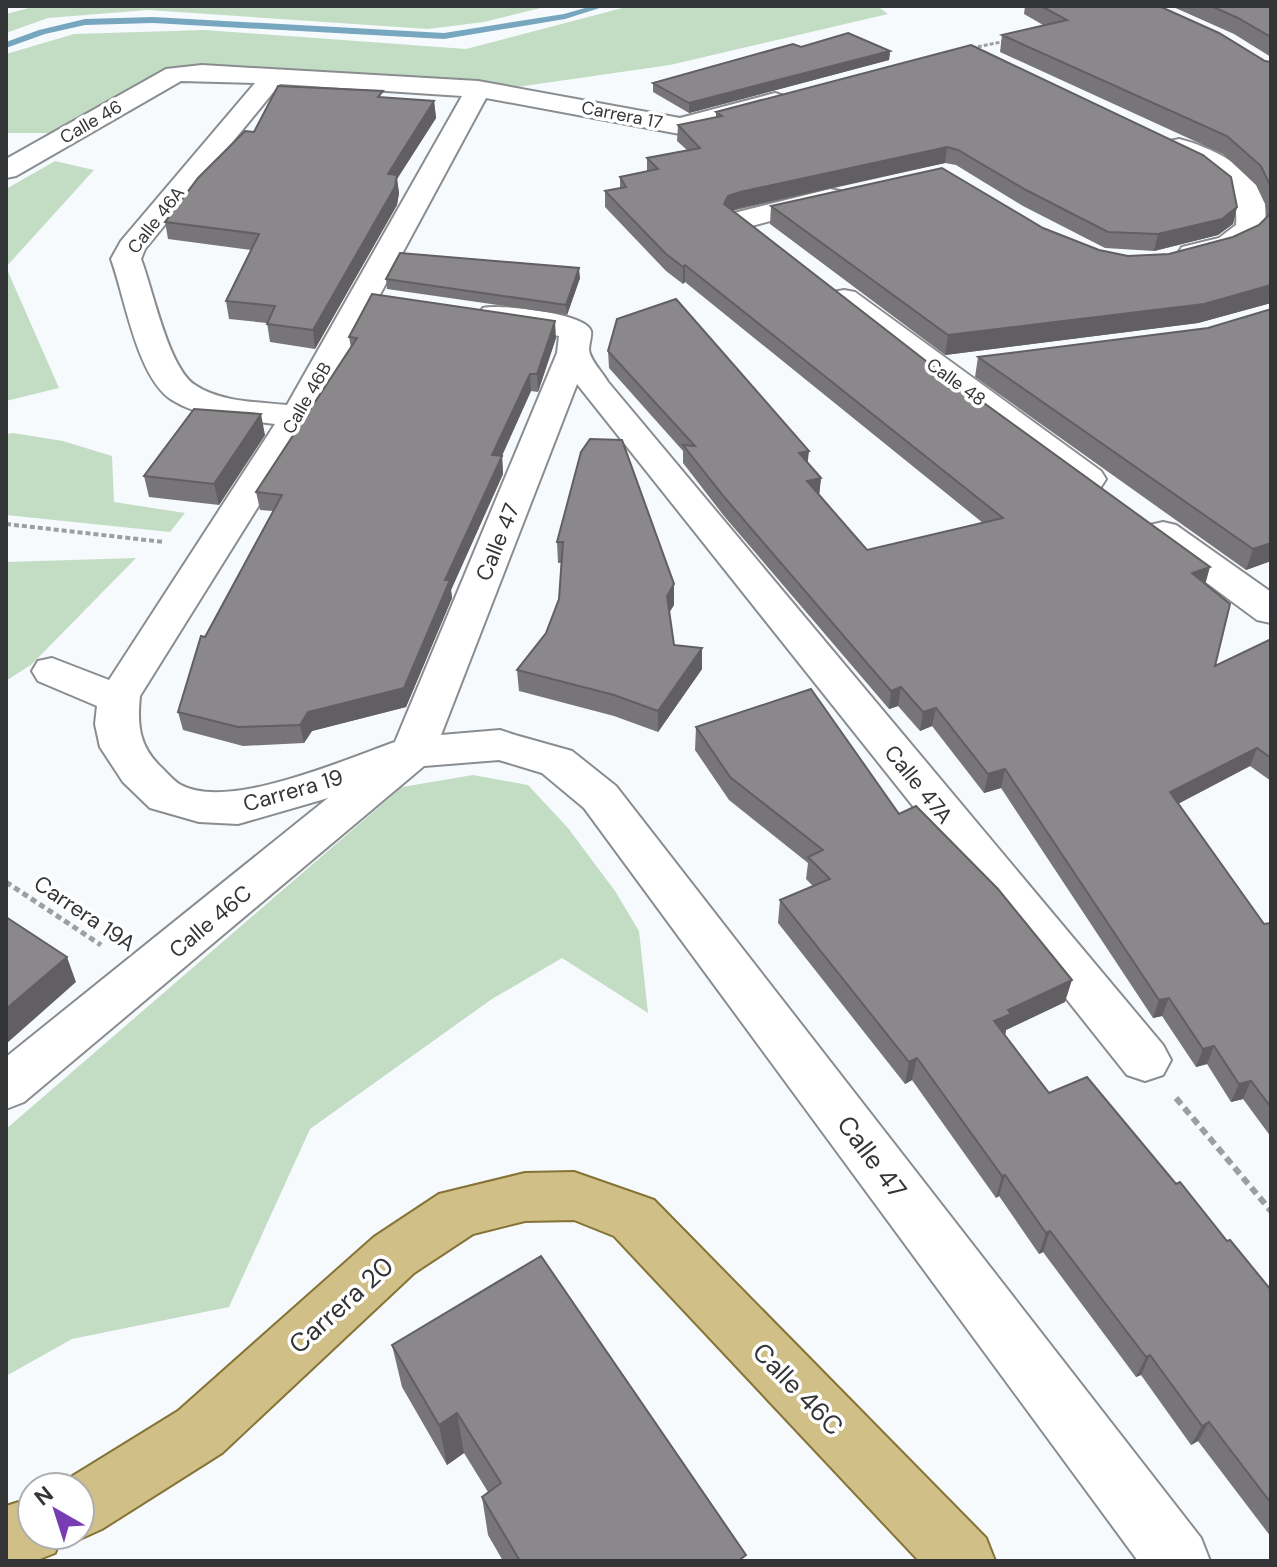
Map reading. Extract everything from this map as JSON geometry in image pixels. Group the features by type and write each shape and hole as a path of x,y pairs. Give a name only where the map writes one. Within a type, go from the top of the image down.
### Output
{"main road":[{"name":"Carrera 20","path":"96,1497 200,1432 394,1255 459,1212 525,1197 574,1196 634,1218"},
{"name":"Calle 46C","path":"634,1218 963,1561"}],"street":[{"name":"Carrera 17","path":"175,74 202,72 478,89 680,126 803,93"},
{"name":"Calle 46","path":"6,170 175,74"},
{"name":"Calle 46A","path":"274,76 131,247 126,259 161,361 174,386 202,401 297,417"},
{"name":"Calle 46B","path":"119,696 297,417 381,300 478,89"},
{"path":"19,132 72,133"},
{"path":"1154,135 1211,162 1240,183 1251,201 1250,228 1229,244 1169,259"},
{"path":"777,248 740,220 861,190"},
{"name":"Calle 48","path":"814,276 1130,509 1262,595"},
{"path":"460,310 554,323 574,342"},
{"name":"Calle 47","path":"413,752 574,342"},
{"name":"Calle 47A","path":"574,342 596,388 1145,1060"},
{"path":"937,369 984,363"},
{"path":"52,671 102,693 119,696"},
{"name":"Carrera 19","path":"119,696 116,724 122,747 138,771 166,797 199,806 238,808 273,800 413,752 500,745 557,762"},
{"name":"Calle 46C","path":"6,1087 413,752"},
{"name":"Calle 47","path":"557,762 600,797 1178,1561"}],"path":[{"path":"971,49 1016,38"},
{"path":"6,524 216,548"},
{"name":"Carrera 19A","path":"6,882 145,975"},
{"path":"1145,1060 1271,1211"}],"green space":[{"path":"36,6 549,6 484,22 428,29 148,10 48,18 6,33 6,14"},
{"path":"630,6 877,6 888,14 670,65 517,87 197,71 61,133 6,133 6,54 74,34 205,30 466,49"},
{"path":"55,161 94,170 6,267 6,189"},
{"path":"6,267 59,388 6,401"},
{"path":"6,434 63,441 112,456 114,502 185,513 170,532 6,515"},
{"path":"136,558 32,664 6,681 6,562"},
{"path":"473,775 528,785 568,828 615,891 639,931 648,1013 562,958 492,999 310,1129 229,1307 72,1339 6,1376 6,1129 402,787"}],"building":[{"path":"1041,6 1159,6 1219,33 1271,62 1271,196 1270,185 1261,166 1227,136 1002,35 1067,20"},
{"path":"1211,6 1271,6 1271,37 1238,18"},
{"path":"848,33 890,51 689,103 653,83 793,44 801,47"},
{"path":"971,45 1203,155 1231,177 1237,207 1222,219 1158,234 1108,232 1026,190 958,150 947,147 740,192 728,196 724,204 926,361 1210,567 1192,573 1230,604 1215,666 1271,639 1271,758 1257,748 1170,792 1264,924 1271,924 1271,1107 1251,1081 1239,1084 1214,1046 1203,1049 1169,998 1159,1000 1005,769 988,774 936,708 923,712 901,687 891,691 683,445 695,446 608,351 617,319 676,299 809,451 799,453 821,478 807,481 867,550 1003,518 685,265 683,267 666,254 605,191 626,187 620,177 658,169 647,158 700,148 678,125 722,116 716,112"},
{"path":"278,86 383,91 378,97 434,101 388,174 397,175 395,187 313,330 267,324 275,306 226,301 259,234 165,222 198,178 245,131 254,132"},
{"path":"942,168 1043,228 1099,250 1128,256 1169,254 1233,237 1259,225 1271,213 1271,285 1204,304 948,335 771,206"},
{"path":"400,253 579,268 566,305 386,279"},
{"path":"372,294 555,321 537,374 530,374 492,455 502,456 445,580 450,580 404,688 308,712 300,725 238,727 178,712 201,636 205,637 282,495 256,492 357,338 349,337"},
{"path":"1271,309 1271,543 1253,549 978,357 1208,328"},
{"path":"194,409 261,414 214,484 144,476"},
{"path":"590,439 622,440 674,584 667,596 674,645 702,648 658,711 614,695 517,670 546,633 559,599 563,542 557,542 581,452"},
{"path":"811,689 899,814 916,806 998,889 1072,980 1008,1010 1011,1014 994,1021 1049,1093 1087,1077 1176,1184 1180,1182 1271,1290 1271,1503 1209,1422 1202,1426 1150,1355 1146,1357 1050,1231 1046,1233 917,1058 909,1062 780,900 830,879 808,857 823,850 730,777 696,727"},
{"path":"6,917 67,957 6,1009"},
{"path":"541,1256 746,1555 738,1561 520,1561 482,1497 501,1483 457,1413 439,1425 392,1345"}],"waterway":[{"path":"6,45 42,32 85,22 153,20 444,36 565,16 602,6"}]}
